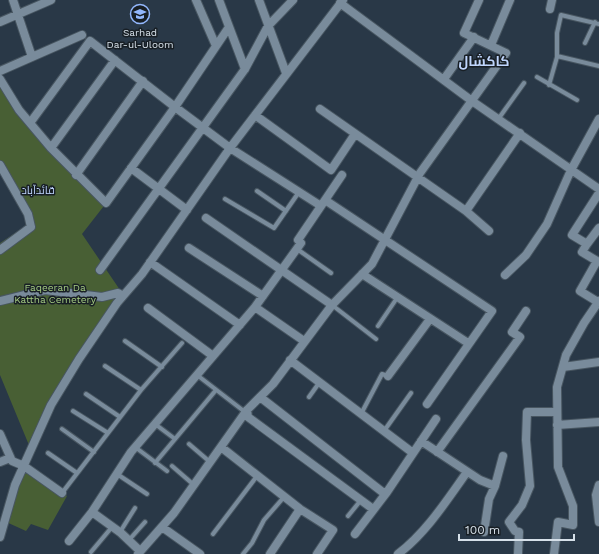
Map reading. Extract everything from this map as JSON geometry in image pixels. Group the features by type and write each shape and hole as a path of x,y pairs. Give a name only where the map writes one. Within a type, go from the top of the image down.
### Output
{"street":[{"path":"13,0 32,57"},
{"path":"0,22 52,0"},
{"path":"196,0 216,46"},
{"path":"219,0 245,69"},
{"path":"259,0 286,74"},
{"path":"100,270 204,128 245,69 268,26 293,0"},
{"path":"92,512 120,532 129,540 139,553 162,527 194,485 246,411 273,384 332,305 372,264 420,173 506,53 464,33 479,0"},
{"path":"490,45 510,0"},
{"path":"550,9 552,0"},
{"path":"0,537 15,485 51,405 79,359 122,296 150,262 230,148 342,1 472,101 499,118 599,190"},
{"path":"0,79 19,110 30,124 76,175 106,203 175,107 229,27"},
{"path":"0,71 82,35"},
{"path":"444,79 474,37"},
{"path":"30,124 90,41 230,148 300,192 323,203 492,311 468,343 427,404"},
{"path":"52,148 115,60"},
{"path":"76,175 143,82"},
{"path":"320,110 466,211 489,231"},
{"path":"255,115 331,170 355,134"},
{"path":"505,275 526,255 547,224 570,170 599,118"},
{"path":"466,211 520,133"},
{"path":"0,165 31,222 31,227 0,250"},
{"path":"131,168 187,210"},
{"path":"69,541 92,512 135,447 255,307 301,243 298,240 342,175"},
{"path":"588,244 572,235 599,193"},
{"path":"206,218 332,305"},
{"path":"554,554 558,522 573,525 573,506 558,467 556,425 557,387 566,355 597,305 580,291 597,261 582,252 599,228"},
{"path":"189,248 263,296"},
{"path":"150,262 240,325"},
{"path":"362,274 468,343"},
{"path":"0,301 45,290 102,297 118,293 122,296"},
{"path":"255,307 304,341"},
{"path":"148,308 213,356"},
{"path":"437,452 520,337 512,332 526,311"},
{"path":"388,376 430,319"},
{"path":"290,360 413,454"},
{"path":"563,367 599,362"},
{"path":"260,397 385,494"},
{"path":"246,411 248,418 374,509"},
{"path":"518,554 519,532 515,530 510,522 522,505 530,486 526,440 527,412 556,412"},
{"path":"354,534 385,494 436,419"},
{"path":"556,425 599,422"},
{"path":"0,434 12,461 24,466 62,493"},
{"path":"421,441 480,480 495,486"},
{"path":"221,447 300,509 333,530 317,554"},
{"path":"484,532 488,499 495,486 503,456"},
{"path":"0,462 10,458"},
{"path":"398,554 407,547 447,501 467,472"},
{"path":"599,485 596,495 599,522"},
{"path":"270,554 300,509"},
{"path":"162,527 200,554"}],"lane":[{"path":"549,85 557,56 557,33 561,15 597,23 585,43"},
{"path":"557,56 599,66"},
{"path":"537,77 577,100"},
{"path":"499,118 524,83"},
{"path":"257,192 286,211"},
{"path":"225,199 274,228 300,192"},
{"path":"297,249 331,273"},
{"path":"378,326 397,298"},
{"path":"332,305 376,339"},
{"path":"125,341 162,367"},
{"path":"62,493 141,390 182,343"},
{"path":"105,366 141,390"},
{"path":"361,414 382,374 388,376"},
{"path":"197,375 246,411"},
{"path":"309,397 319,383"},
{"path":"156,463 216,390"},
{"path":"384,432 411,393"},
{"path":"86,394 120,417"},
{"path":"74,411 108,433"},
{"path":"155,424 175,439"},
{"path":"62,429 94,452"},
{"path":"189,444 210,462"},
{"path":"135,447 167,471"},
{"path":"48,453 77,473"},
{"path":"172,466 194,485"},
{"path":"116,474 147,494"},
{"path":"213,534 258,476"},
{"path":"243,554 252,543 264,520 284,497"},
{"path":"348,516 361,500"},
{"path":"120,532 135,508"},
{"path":"129,540 145,522"},
{"path":"91,552 112,527"}],"green space":[{"name":"Faqeeran Da Kattha Cemetery","path":"0,79 76,175 107,202 82,234 120,290 31,450 0,375 0,243 29,224 0,170"},
{"path":"24,466 67,496 48,530 31,524 26,531 4,521"}],"place":[{"name":"Sarhad Dar-ul-Uloom","path":"140,14"}],"district":[{"name":"کاکشال","path":"484,61"},
{"name":"قائدآباد","path":"38,190"}]}
